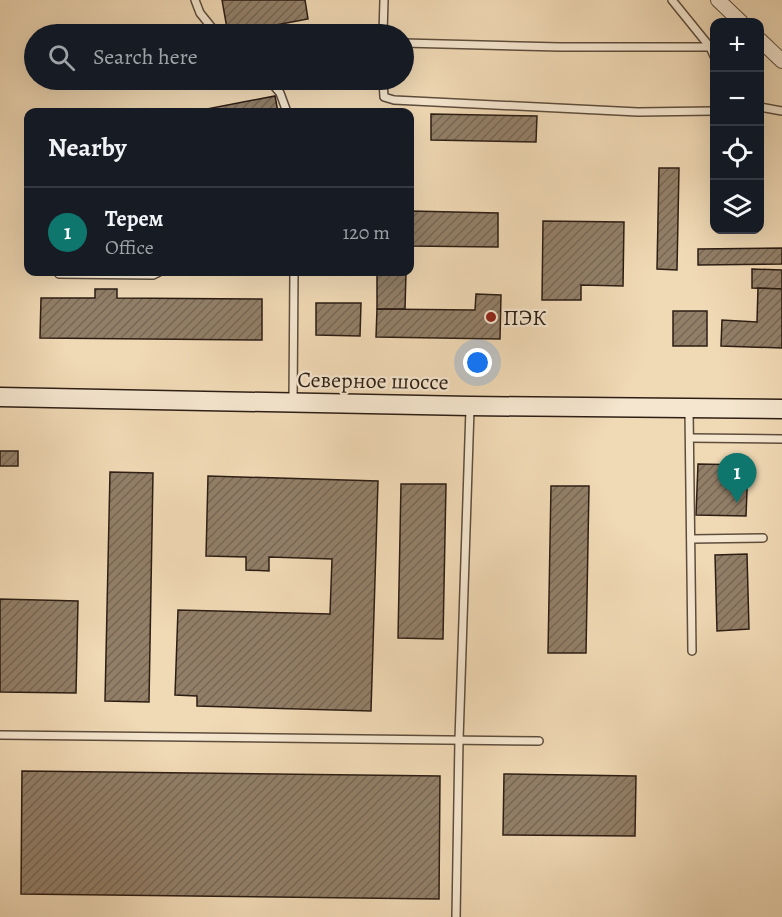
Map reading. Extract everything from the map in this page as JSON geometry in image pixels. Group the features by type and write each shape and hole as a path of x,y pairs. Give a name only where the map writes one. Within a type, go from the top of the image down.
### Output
{"main road":[{"name":"Северное шоссе","path":"0,397 782,409"}],"street":[{"path":"717,0 737,18"},
{"path":"764,45 782,62"}],"lane":[{"path":"195,0 200,13 209,24"},
{"path":"383,24 384,0"},
{"path":"672,0 710,47"},
{"path":"414,43 560,47 710,47"},
{"path":"277,90 286,108"},
{"path":"383,90 384,97 394,100 638,112 710,111"},
{"path":"764,108 782,111"},
{"path":"293,402 294,276"},
{"path":"456,917 459,740 470,406"},
{"path":"689,408 692,651"},
{"path":"690,438 782,439"},
{"path":"691,539 763,538"},
{"path":"0,735 538,741"}],"building":[{"path":"222,0 305,0 308,19 281,24 226,24"},
{"path":"275,96 277,108 212,108"},
{"path":"431,114 537,116 536,142 431,140"},
{"path":"659,168 679,168 677,270 657,269"},
{"path":"414,211 498,213 498,247 414,246"},
{"path":"543,221 624,222 623,286 581,285 581,300 542,300"},
{"path":"782,248 782,264 698,265 698,249"},
{"path":"752,269 782,270 782,289 752,288"},
{"path":"377,276 406,276 405,309 377,309"},
{"path":"758,288 782,289 782,348 721,346 722,320 757,322"},
{"path":"95,289 117,289 117,298 262,299 262,340 40,338 41,298 95,298"},
{"path":"476,294 501,295 500,339 376,337 377,309 475,310"},
{"path":"316,303 361,303 360,336 316,335"},
{"path":"673,311 707,311 707,346 673,346"},
{"path":"0,451 18,451 18,466 0,466"},
{"path":"698,464 748,465 746,516 696,515"},
{"path":"110,472 153,473 149,702 105,701"},
{"path":"208,476 378,481 371,711 197,706 197,696 175,695 178,610 330,614 332,559 269,557 269,571 246,570 246,557 206,556"},
{"path":"401,484 446,484 443,639 398,638"},
{"path":"551,486 589,486 586,653 548,653"},
{"path":"747,554 749,629 717,631 715,555"},
{"path":"0,599 78,601 76,693 0,692"},
{"path":"22,771 440,776 439,899 21,894"},
{"path":"504,774 636,776 635,836 503,835"}],"place":[{"name":"ПЭК","path":"491,317"},
{"name":"Терем","path":"737,503"}]}
